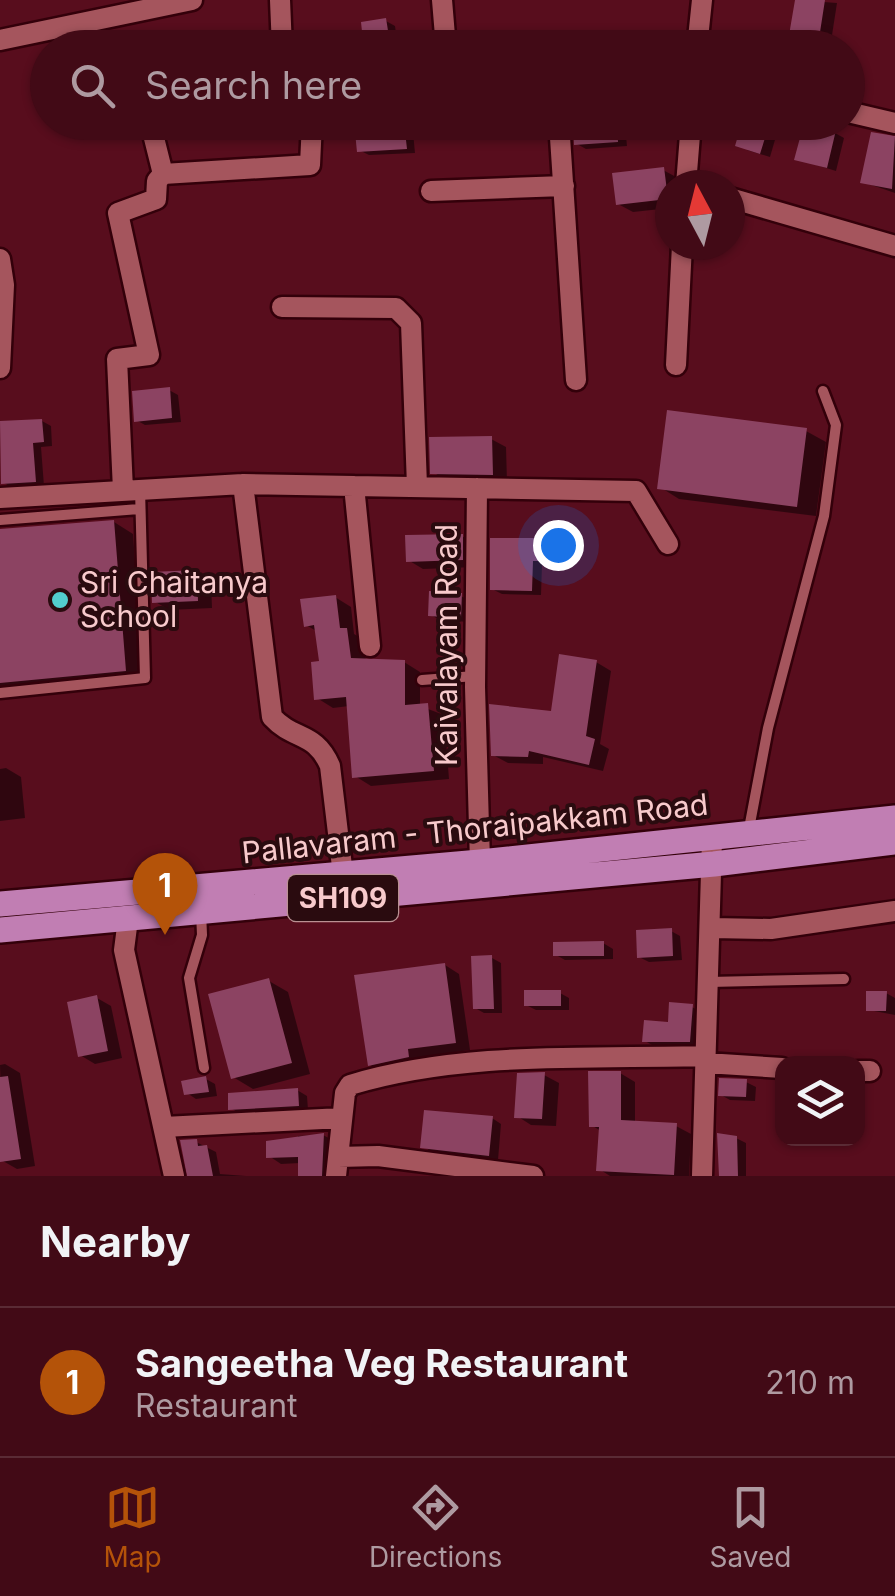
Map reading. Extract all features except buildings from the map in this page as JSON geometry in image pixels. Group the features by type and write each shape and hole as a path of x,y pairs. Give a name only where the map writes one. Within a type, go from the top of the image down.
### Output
{"main road":[{"name":"Pallavaram - Thoraipakkam Road","path":"0,930 128,918 160,903 201,912 713,851 748,835 895,818"},
{"name":"Pallavaram - Thoraipakkam Road","path":"0,904 160,903 343,875 480,862 895,842"}],"street":[{"path":"48,30 192,0"},
{"path":"280,0 281,30"},
{"path":"442,0 444,30"},
{"path":"700,30 702,0"},
{"path":"0,40 30,34"},
{"path":"865,116 895,122"},
{"path":"154,140 163,174"},
{"path":"134,496 117,359 149,355 118,213 156,199 157,181 163,174 304,168 310,165 312,140"},
{"path":"560,140 576,380"},
{"path":"687,170 690,140"},
{"path":"431,191 564,186"},
{"path":"745,202 895,246"},
{"path":"0,259 0,368"},
{"path":"676,365 681,260"},
{"path":"282,307 396,308 406,314 412,323 417,486"},
{"path":"243,484 272,717 314,740 324,752 330,766 343,875"},
{"path":"0,498 134,496 243,484 636,490 668,544"},
{"path":"354,486 370,646"},
{"name":"Kaivalayam Road","path":"477,488 475,676 480,862"},
{"path":"702,1176 713,851"},
{"path":"712,928 772,929 895,911"},
{"path":"128,918 124,950 174,1176"},
{"path":"533,1176 378,1156 337,1166 350,1084 394,1072 560,1060 706,1060 775,1067"},
{"path":"164,1127 342,1118"}],"lane":[{"path":"748,835 768,728 824,516 836,425 823,391"},
{"path":"0,520 134,496 146,678 0,693"},
{"path":"422,680 475,676"},
{"path":"201,912 202,935 189,978 204,1068"},
{"path":"709,982 844,979"}],"place":[{"name":"Sri Chaitanya School","path":"60,600"},
{"name":"Sangeetha Veg Restaurant","path":"165,935"}]}
